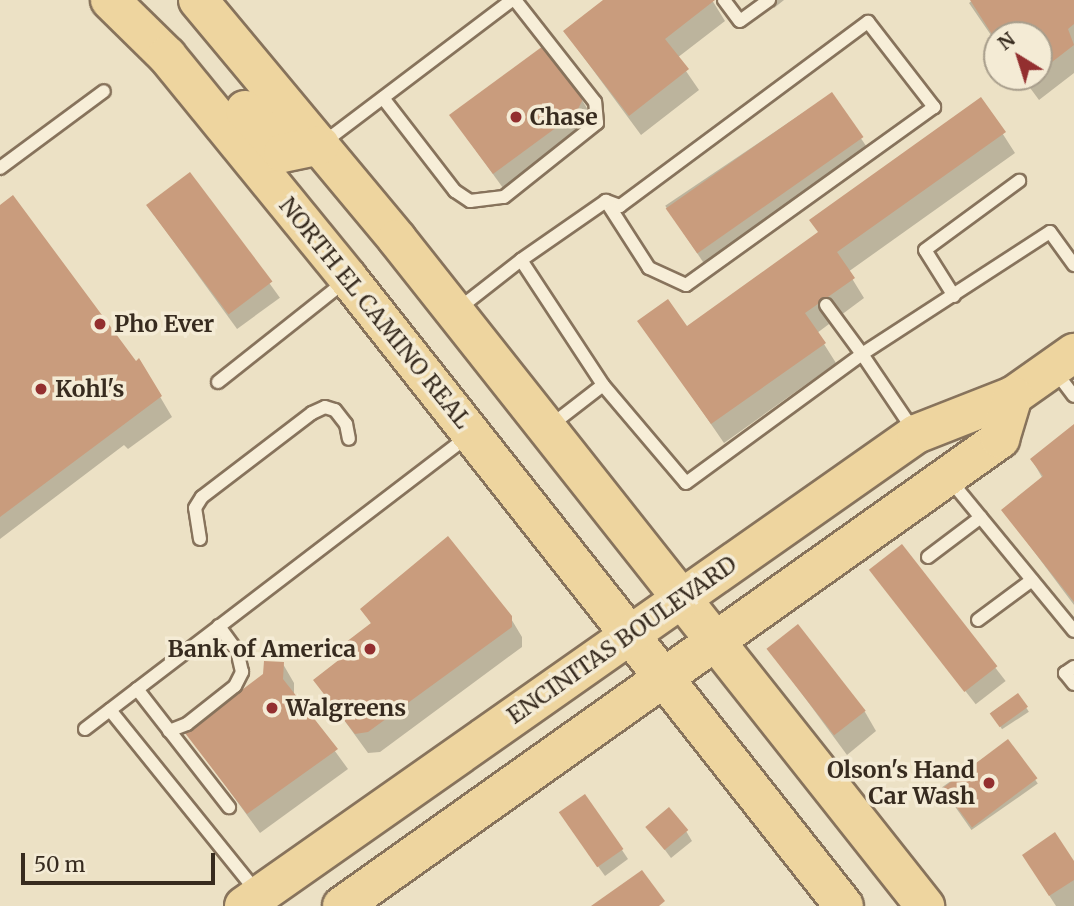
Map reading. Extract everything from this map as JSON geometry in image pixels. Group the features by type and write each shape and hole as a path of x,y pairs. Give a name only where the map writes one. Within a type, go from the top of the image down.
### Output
{"main road":[{"name":"NORTH EL CAMINO REAL","path":"110,0 167,56 348,278 662,679 845,906"},
{"path":"198,0 455,312 925,906"},
{"path":"167,56 197,59 282,153 320,145"},
{"name":"ENCINITAS BOULEVARD","path":"252,900 916,434 1067,372"},
{"path":"342,906 1000,439 1013,396"}],"lane":[{"path":"320,145 513,0 595,102 597,123 504,197 470,201 455,191 383,98"},
{"path":"724,0 740,21 769,0"},
{"path":"868,22 934,107 686,285 649,268 606,201 620,206 868,22"},
{"path":"0,168 104,91"},
{"path":"954,296 925,250 1019,181"},
{"path":"455,312 521,260 606,201"},
{"path":"521,260 603,385 686,483 862,354 1049,232 1074,265"},
{"path":"218,382 348,278"},
{"path":"826,305 916,434"},
{"path":"547,428 603,385"},
{"path":"200,539 195,509 202,497 312,413 325,407 335,411 346,424 349,439"},
{"path":"85,729 471,433"},
{"path":"948,477 1074,631"},
{"path":"928,557 981,517"},
{"path":"978,620 1032,580"},
{"path":"169,731 187,723 235,686 242,672 237,651 219,626"},
{"path":"1074,667 1065,673 1074,684"},
{"path":"137,690 229,807"},
{"path":"110,710 252,900"}],"building":[{"path":"603,0 715,0 665,39 689,69 629,116 563,31"},
{"path":"970,0 1074,0 1074,24 1068,29 1074,45 1053,61 1053,21 984,21"},
{"path":"543,46 583,99 576,113 493,174 449,115"},
{"path":"832,92 864,137 697,253 666,208"},
{"path":"981,97 1006,132 837,252 855,278 805,313 826,343 711,424 637,321 668,299 687,326 818,232 809,220"},
{"path":"190,172 272,281 229,315 146,205"},
{"path":"13,195 136,361 139,358 162,396 0,517 0,205"},
{"path":"1074,424 1074,602 1001,510 1043,476 1030,459"},
{"path":"448,536 512,616 512,627 368,732 355,734 313,680 340,659 337,649 371,623 360,609"},
{"path":"902,544 997,666 964,692 869,570"},
{"path":"798,624 866,711 834,735 766,649"},
{"path":"264,661 284,662 283,679 338,749 247,814 185,733 263,674"},
{"path":"1018,693 1028,707 1000,727 990,714"},
{"name":"Olson's Hand Car Wash","path":"1008,739 1037,778 972,827 943,788"},
{"path":"585,794 623,849 597,867 559,812"},
{"path":"669,807 688,830 665,850 645,827"},
{"path":"1055,832 1074,861 1074,880 1049,896 1022,855"},
{"path":"642,870 665,901 659,906 591,906"}],"place":[{"name":"Chase","path":"516,117"},
{"name":"Pho Ever","path":"100,324"},
{"name":"Kohl's","path":"41,389"},
{"name":"Bank of America","path":"370,649"},
{"name":"Walgreens","path":"272,708"},
{"name":"Olson's Hand Car Wash","path":"989,783"}]}
